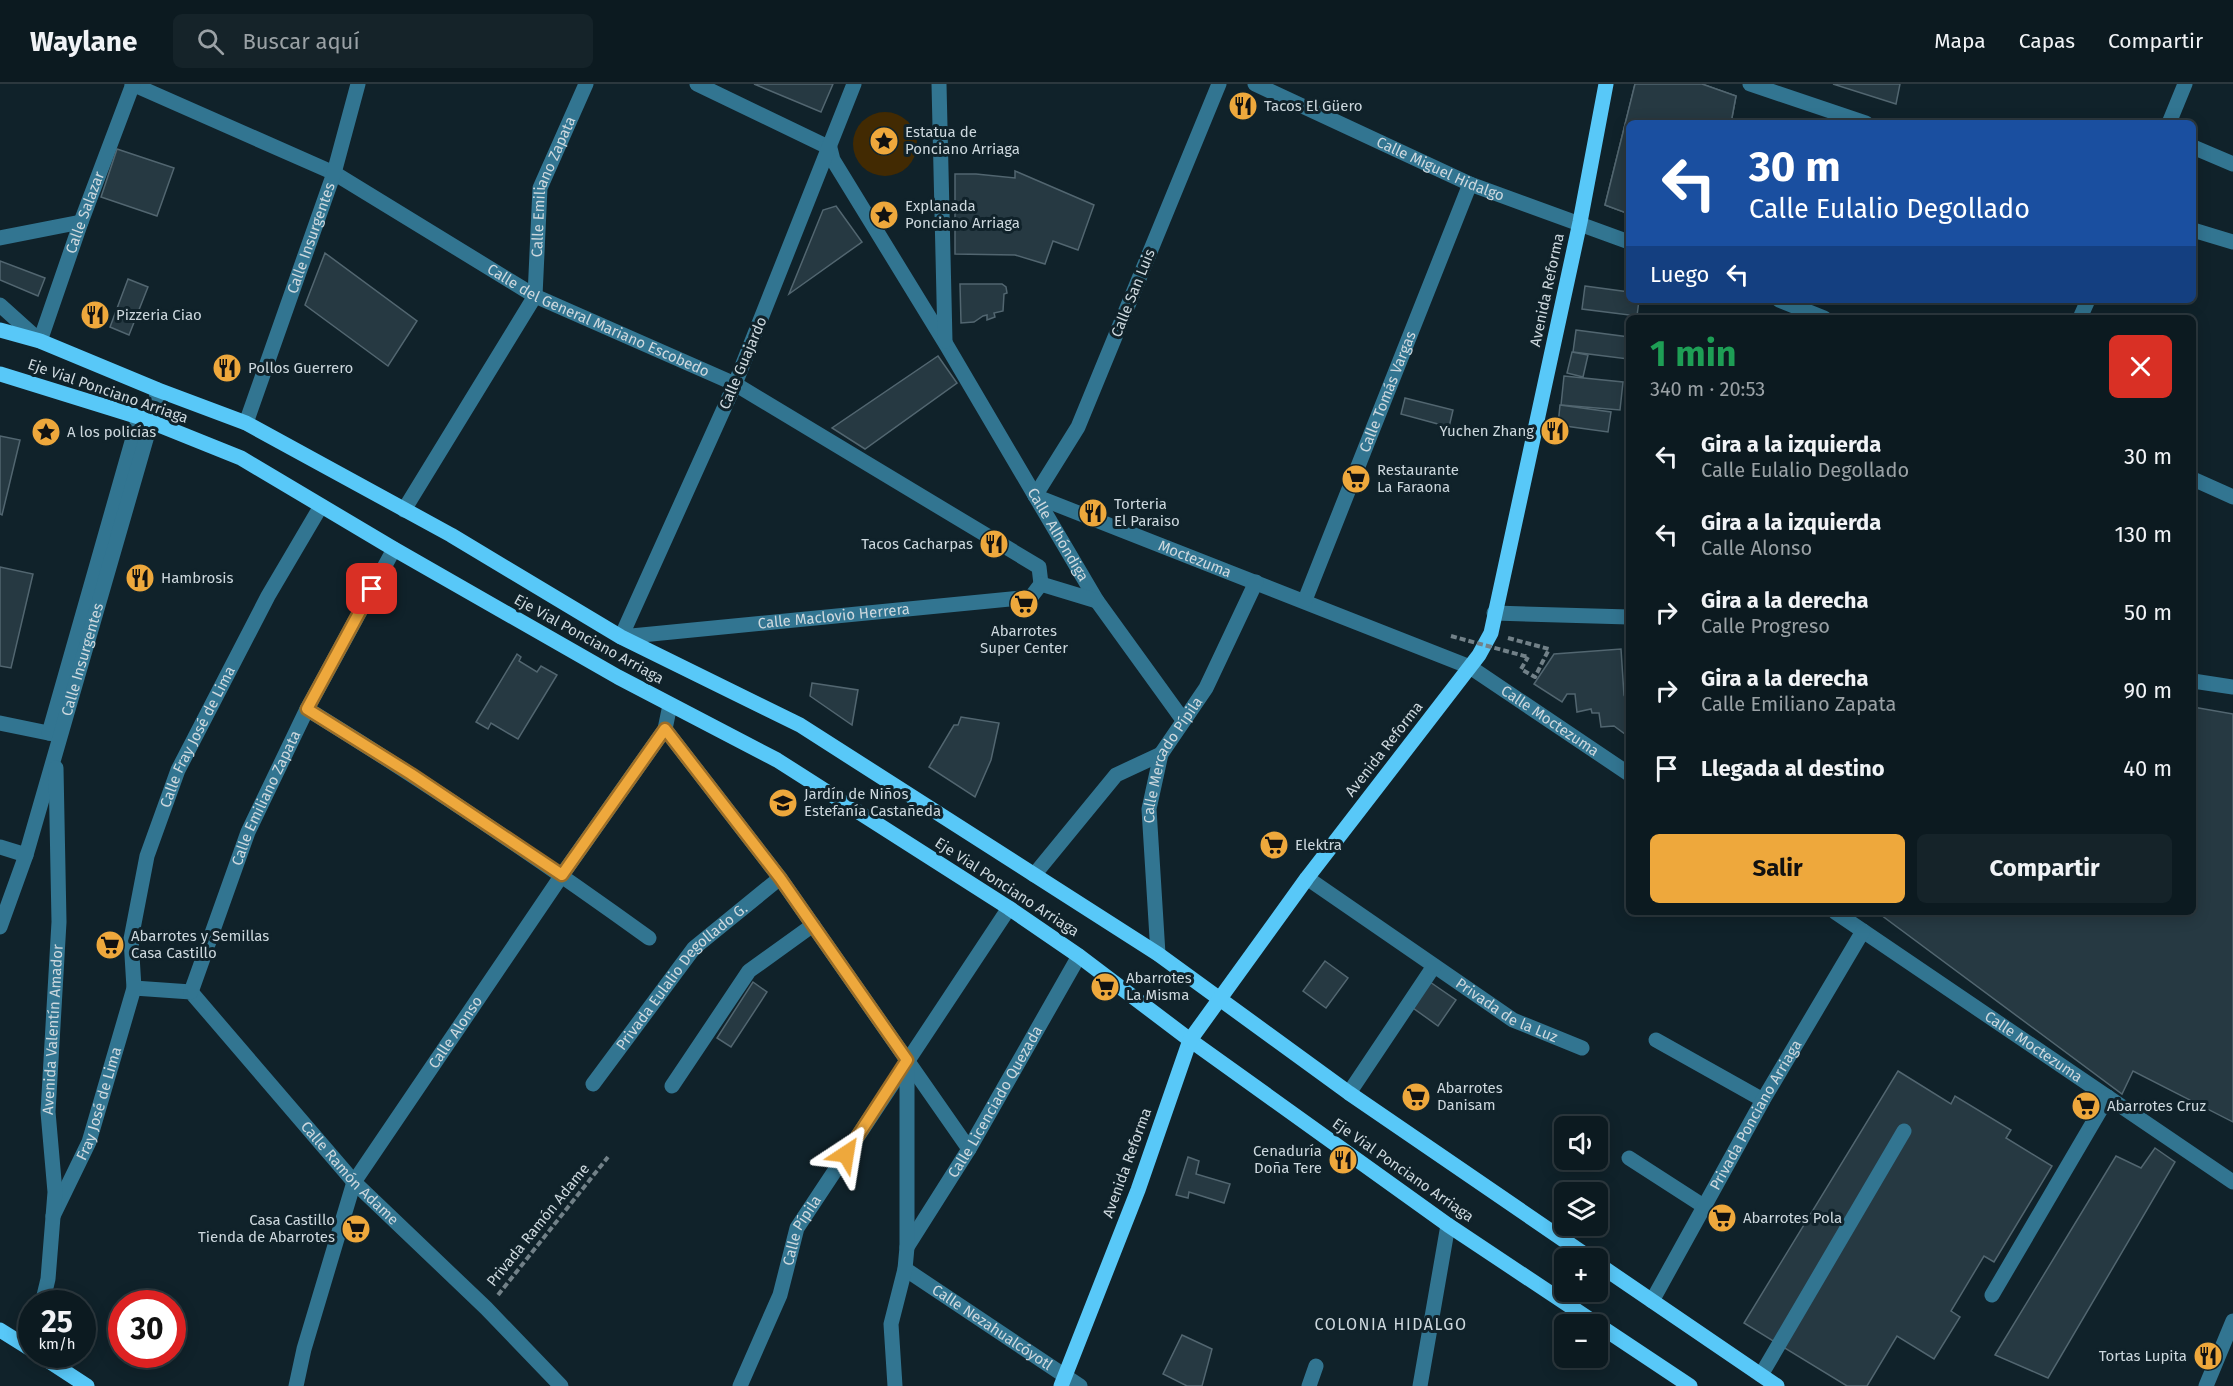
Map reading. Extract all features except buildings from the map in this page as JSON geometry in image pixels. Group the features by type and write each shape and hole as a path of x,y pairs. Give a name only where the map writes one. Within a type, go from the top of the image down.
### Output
{"main road":[{"name":"Avenida Reforma","path":"1063,1381 1138,1190 1190,1040 1306,878 1470,667 1491,633 1580,222 1606,84"},
{"name":"Eje Vial Ponciano Arriaga","path":"0,330 40,341 158,390 246,423 404,510 621,638 800,725 1158,954 1349,1093 1575,1248"},
{"name":"Eje Vial Ponciano Arriaga","path":"0,374 145,419 241,458 394,549 670,705 777,760 1009,908 1079,956 1190,1040 1448,1225 1690,1386"},
{"path":"1608,1271 1778,1386"},
{"path":"0,1330 18,1342"},
{"path":"59,1368 87,1386"}],"street":[{"name":"Calle del General Mariano Escobedo","path":"133,84 334,172 535,296 735,384 1039,567 1041,584"},
{"name":"Calle Salazar","path":"40,341 81,222 133,84"},
{"name":"Calle Insurgentes","path":"246,423 334,172 358,84"},
{"name":"Calle Emiliano Zapata","path":"404,510 535,296 540,188 586,84"},
{"path":"697,84 830,148"},
{"name":"Calle Guajardo","path":"621,638 735,384 855,84"},
{"name":"Calle Alhóndiga","path":"939,84 945,341"},
{"name":"Calle San Luis","path":"1035,496 1078,427 1219,84"},
{"name":"Calle Miguel Hidalgo","path":"1256,84 1470,184 1580,222 1626,241"},
{"path":"1750,84 1857,120"},
{"path":"2170,120 2185,84"},
{"name":"Calle Alhóndiga","path":"830,148 833,160 945,341 1097,601 1183,720"},
{"path":"2196,148 2233,164"},
{"name":"Calle Tomás Vargas","path":"1305,600 1470,184"},
{"path":"0,238 81,222"},
{"path":"2196,231 2233,242"},
{"path":"0,305 40,341"},
{"path":"1784,307 1813,315"},
{"name":"Calle Insurgentes","path":"0,927 27,855 55,753 55,734 145,419 158,390"},
{"path":"2196,480 2233,497"},
{"name":"Moctezuma","path":"1035,496 1256,582"},
{"name":"Calle Fray José de Lima","path":"134,988 132,939 147,856 178,770 268,596 321,506"},
{"name":"Calle Emiliano Zapata","path":"191,992 248,832 307,709 394,549"},
{"path":"1256,582 1470,667"},
{"name":"Calle Mercado Pípila","path":"1158,954 1149,809 1161,754 1206,688 1256,582"},
{"path":"1041,584 1097,601"},
{"name":"Calle Maclovio Herrera","path":"621,638 1031,597 1041,584"},
{"path":"1494,613 1626,617"},
{"name":"Calle Moctezuma","path":"1470,667 1626,772"},
{"path":"2196,681 2233,687"},
{"name":"Calle Alonso","path":"296,1386 304,1349 354,1182 562,875 665,729 670,705"},
{"path":"307,709 411,774 562,875 649,938"},
{"path":"0,723 55,734"},
{"path":"665,729 780,878 969,1149"},
{"name":"Avenida Valentín Amador","path":"45,1290 55,1192 48,1112 59,921 55,753"},
{"path":"1034,875 1116,775 1161,754"},
{"path":"0,847 27,855"},
{"name":"Privada Eulalio Degollado G.","path":"593,1084 694,948 780,878"},
{"name":"Privada de la Luz","path":"1306,878 1513,1020 1582,1048"},
{"name":"Calle Pípila","path":"740,1386 780,1295 797,1228 1009,908"},
{"name":"Calle Moctezuma","path":"1839,915 2233,1182"},
{"path":"672,1086 749,971 813,925"},
{"name":"Privada Ponciano Arriaga","path":"1652,1302 1763,1100 1863,931"},
{"name":"Calle Licenciado Quezada","path":"907,1247 969,1149 1079,956"},
{"path":"1349,1093 1434,966"},
{"path":"134,988 191,992"},
{"name":"Fray José de Lima","path":"53,1216 89,1142 134,988"},
{"name":"Calle Ramón Adame","path":"191,992 354,1182 486,1308 561,1386"},
{"path":"1656,1040 1763,1100"},
{"name":"Calle Licenciado Quezada","path":"895,1386 891,1324 905,1269 907,1247 907,1060"},
{"path":"1992,1295 2108,1097"},
{"path":"1761,1375 1904,1131"},
{"path":"1629,1158 1705,1207"},
{"path":"1420,1386 1448,1225"},
{"name":"Calle Nezahualcóyotl","path":"905,1269 1063,1381 1080,1386"},
{"path":"2206,1386 2233,1321"},
{"path":"1309,1386 1316,1366"}],"path":[{"path":"1451,636 1528,657 1521,669 1535,676 1549,649 1491,633"},
{"name":"Privada Ramón Adame","path":"486,1308 608,1157"}],"shaded area":[{"path":"879,112 891,112 908,121 915,132 917,144 915,156 908,167 891,176 879,176 867,171 858,162 853,150 853,138 858,126 867,117"}],"place":[{"name":"Tacos El Güero","path":"1243,106"},
{"name":"Estatua de Ponciano Arriaga","path":"884,141"},
{"name":"Explanada Ponciano Arriaga","path":"884,215"},
{"name":"Pizzeria Ciao","path":"95,315"},
{"name":"Pollos Guerrero","path":"227,368"},
{"name":"Yuchen Zhang","path":"1555,431"},
{"name":"A los policías","path":"46,432"},
{"name":"Restaurante La Faraona","path":"1356,479"},
{"name":"Torteria El Paraiso","path":"1093,513"},
{"name":"Tacos Cacharpas","path":"994,544"},
{"name":"Hambrosis","path":"140,578"},
{"name":"Abarrotes Super Center","path":"1024,604"},
{"name":"Jardín de Niños Estefanía Castañeda","path":"783,803"},
{"name":"Elektra","path":"1274,845"},
{"name":"Abarrotes y Semillas Casa Castillo","path":"110,945"},
{"name":"Abarrotes La Misma","path":"1105,987"},
{"name":"Abarrotes Danisam","path":"1416,1097"},
{"name":"Abarrotes Cruz","path":"2086,1106"},
{"name":"Cenaduría Doña Tere","path":"1343,1160"},
{"name":"Abarrotes Pola","path":"1722,1218"},
{"name":"Casa Castillo Tienda de Abarrotes","path":"356,1229"},
{"name":"Tortas Lupita","path":"2208,1356"}],"district":[{"name":"COLONIA HIDALGO","path":"1391,1324"}],"route":[{"path":"372,589 307,709 411,774 562,875 665,729 780,878 907,1060 846,1154"}]}
